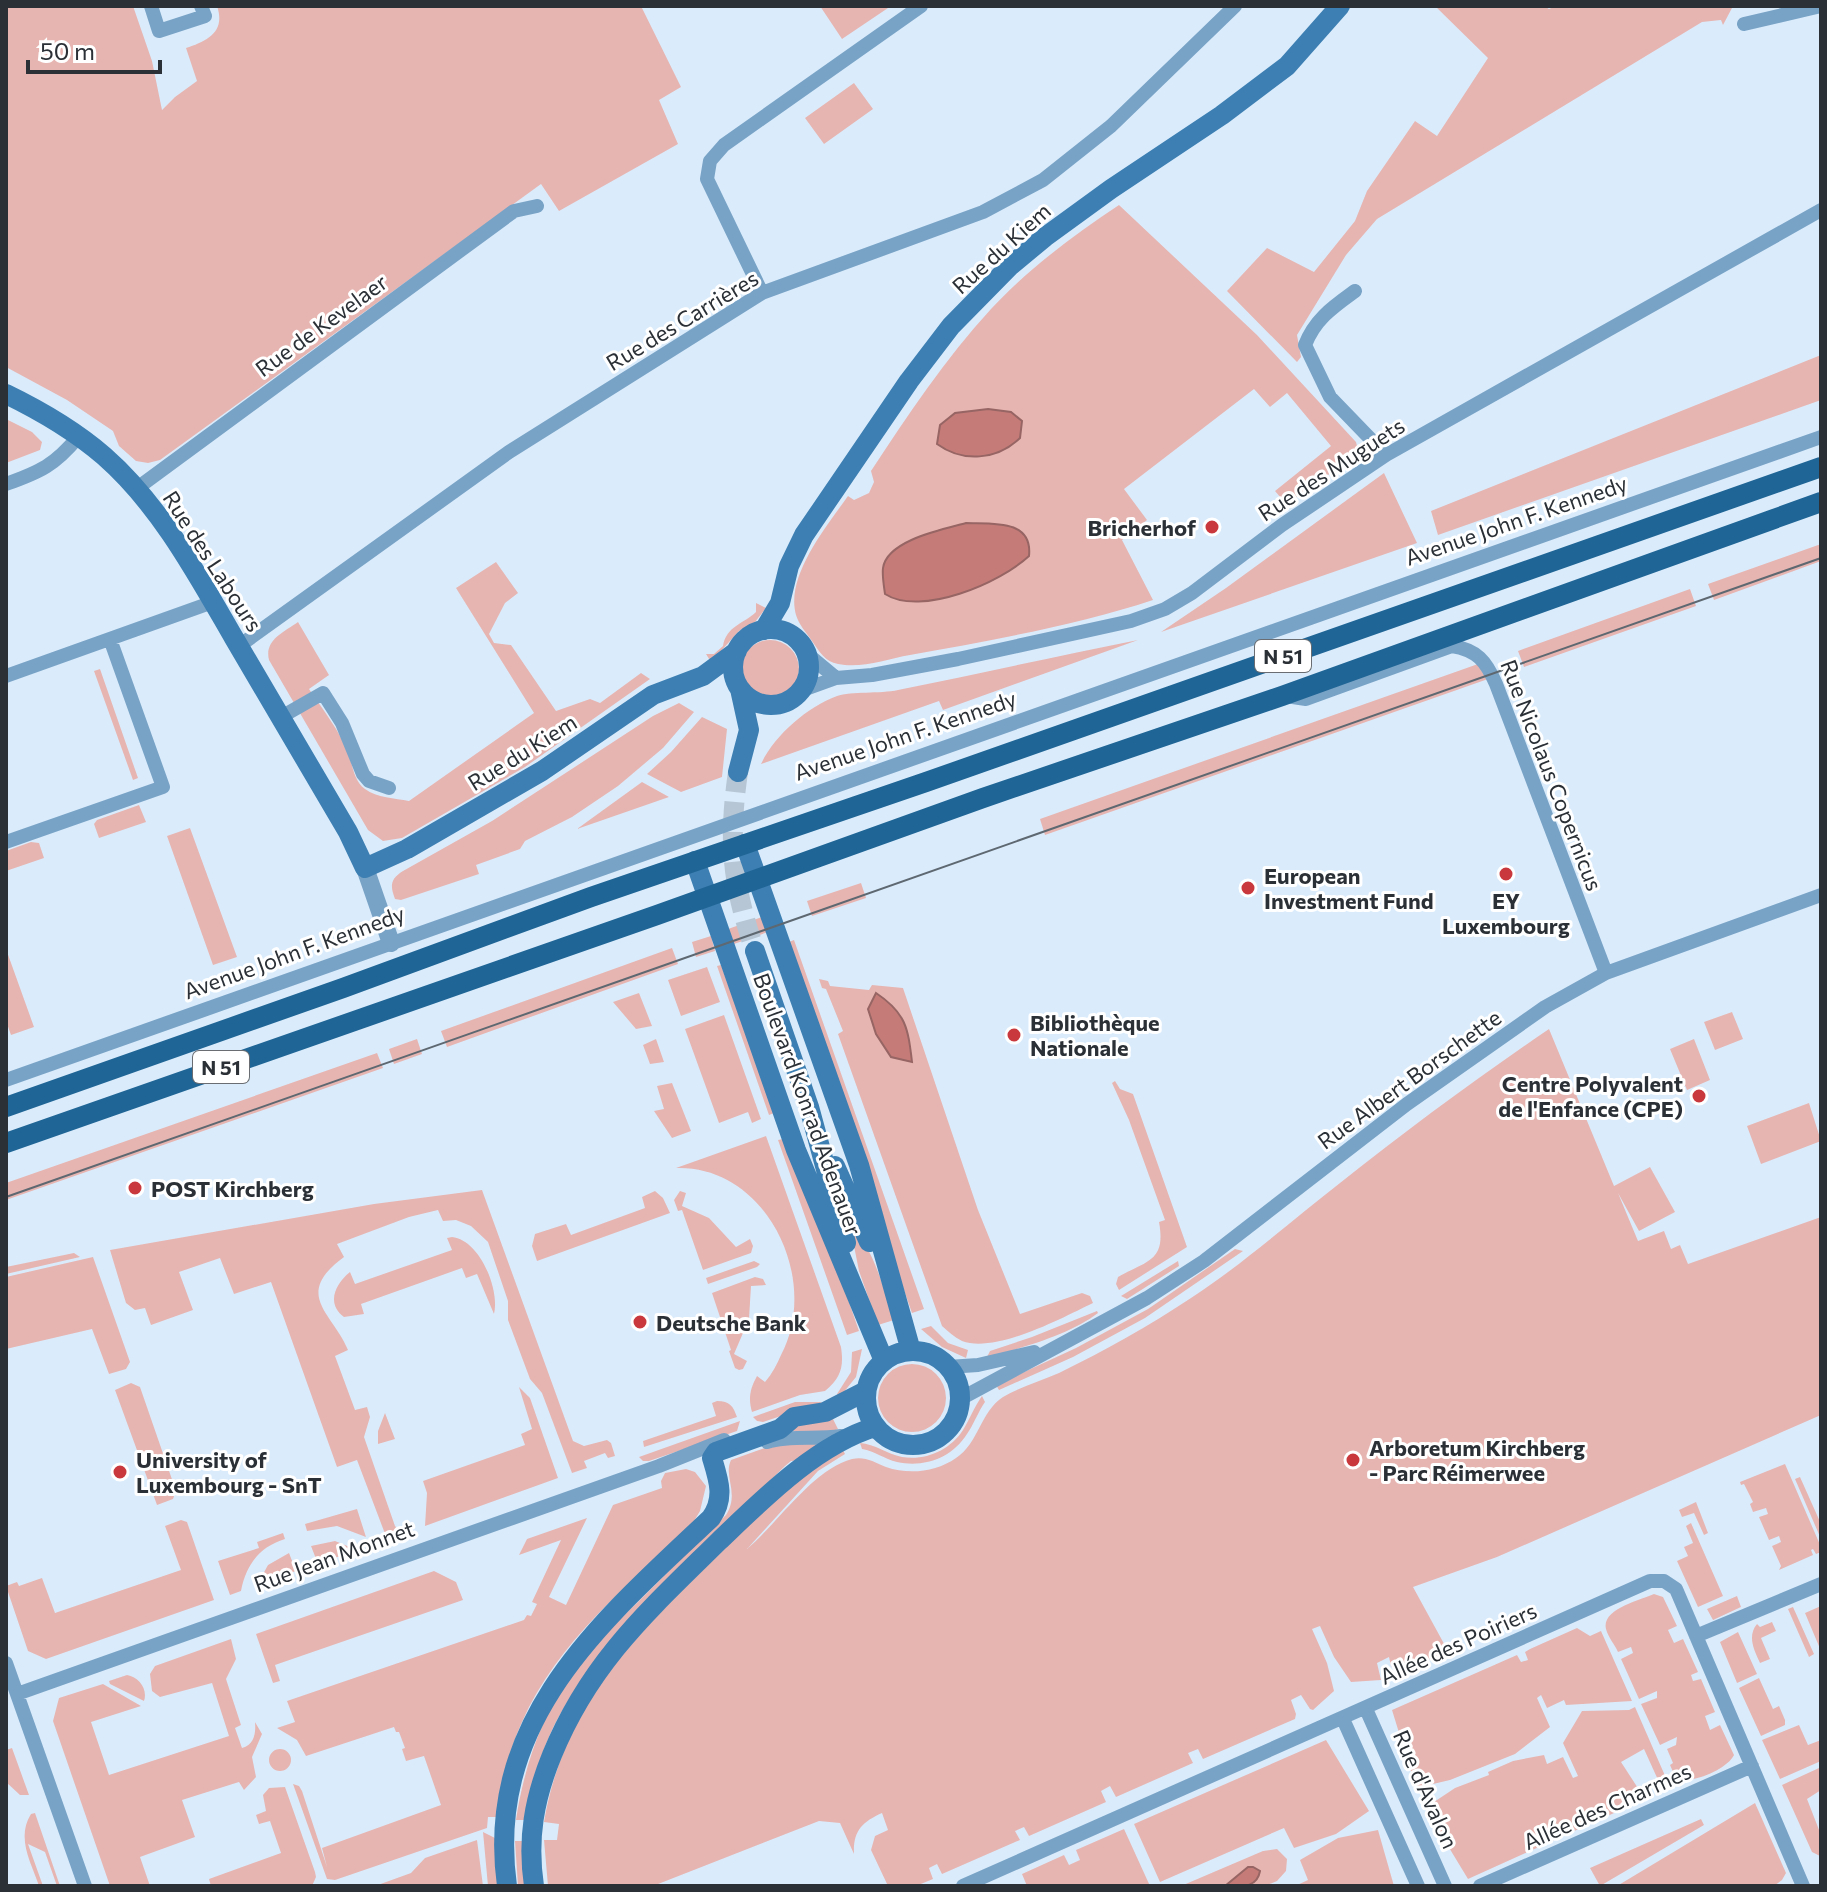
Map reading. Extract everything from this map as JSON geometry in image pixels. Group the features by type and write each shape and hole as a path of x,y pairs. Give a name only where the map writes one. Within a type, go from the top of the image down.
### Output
{"main road":[{"name":"Rue du Kiem","path":"764,630 780,603 789,566 804,535 909,381 951,326 979,296 1045,237 1222,115 1287,66 1340,6"},
{"name":"Rue des Labours","path":"6,394 78,437 103,456 136,489 167,529 281,717 348,832 365,868"},
{"name":"N 51","path":"6,1107 695,861 1821,467"},
{"name":"N 51","path":"6,1143 1282,696 1821,502"},
{"path":"749,730 777,705 794,698 808,677 806,653 793,637 780,603"},
{"path":"738,772 749,730 733,666 737,651 748,637 764,630 779,630 793,637"},
{"name":"Rue du Kiem","path":"365,868 407,849 542,771 653,695 703,676 737,651"},
{"path":"703,676 738,686 760,704 777,705"},
{"name":"Boulevard Konrad Adenauer","path":"745,844 859,1165 911,1351"},
{"name":"Boulevard Konrad Adenauer","path":"695,861 796,1150 884,1361"},
{"name":"Boulevard Konrad Adenauer","path":"755,951 809,1107"},
{"path":"809,1107 901,1315"},
{"path":"809,1107 868,1328"},
{"path":"911,1351 925,1353 948,1367 959,1387 960,1399 951,1427 941,1437 913,1446 898,1444 885,1437 875,1427 866,1404 866,1391 875,1369 897,1354 911,1351"},
{"name":"Rue Jean Monnet","path":"712,1458 722,1448 780,1429 794,1417 825,1412 866,1391"},
{"path":"534,1886 530,1833 534,1807 564,1726 599,1667 642,1617 763,1499 849,1435 875,1427"},
{"path":"507,1886 504,1833 507,1804 512,1777 538,1713 568,1663 619,1605 711,1518 720,1497 712,1458"}],"street":[{"path":"151,6 159,31 205,16 201,6"},
{"path":"762,293 707,179 710,161 724,145 921,6"},
{"name":"Rue des Carrières","path":"239,646 509,452 762,293 983,212 1043,180 1111,126 1235,6"},
{"path":"1744,24 1821,6"},
{"name":"Rue de Kevelaer","path":"136,489 514,211 537,206"},
{"name":"Rue des Muguets","path":"800,691 836,678 872,675 958,659 1131,621 1165,609 1386,455 1821,210"},
{"path":"1355,291 1319,320 1311,329 1305,345 1330,397 1386,455"},
{"path":"6,484 40,472 59,460 78,437"},
{"name":"Avenue John F. Kennedy","path":"6,1080 1821,437"},
{"path":"6,676 213,602"},
{"path":"6,842 163,787 110,639"},
{"name":"Rue Nicolaus Copernicus","path":"1282,696 1306,699 1452,646 1481,657 1505,705 1606,973"},
{"path":"806,653 836,678"},
{"path":"281,717 323,693 342,723 363,774 369,781 389,788"},
{"name":"Rue des Labours","path":"365,868 391,943"},
{"name":"Rue Albert Borschette","path":"960,1399 1050,1348 1125,1311 1204,1261 1407,1104 1545,1007 1606,973 1821,895"},
{"name":"Rue Albert Borschette","path":"948,1367 978,1365 1050,1348"},
{"name":"Rue Jean Monnet","path":"17,1694 794,1417"},
{"name":"Rue Jean Monnet","path":"663,1465 712,1458 781,1438 823,1439 849,1435"},
{"name":"Allée des Poiriers","path":"963,1886 1650,1581 1664,1581 1676,1589 1803,1886"},
{"path":"1696,1636 1821,1584"},
{"path":"6,1663 85,1886"},
{"name":"Rue d'Avalon","path":"1366,1709 1445,1886"},
{"path":"1343,1719 1418,1886"},
{"name":"Allée des Charmes","path":"1480,1886 1752,1766"}],"shaded area":[{"path":"6,6 133,6 152,61 162,110 197,81 186,48 201,42 217,29 217,6 641,6 681,87 659,100 678,144 559,211 541,184 160,460 148,463 136,461 119,446 113,431 67,400 6,367"},
{"path":"820,6 891,6 842,39"},
{"path":"1435,6 1544,6 1549,9 1556,6 1741,6 1732,8 1723,25 1721,20 1702,22 1377,219 1346,255 1297,335 1301,357 1297,362 1227,291 1267,248 1314,272 1355,221 1367,191 1415,121 1437,136 1488,58"},
{"path":"854,83 873,109 824,144 805,118"},
{"path":"1119,205 1257,335 1356,442 1358,450 1354,457 1286,504 1275,491 1331,446 1287,393 1270,407 1254,389 1124,489 1147,520 1122,540 1153,600 1064,625 874,663 847,665 829,661 799,622 794,600 802,568 819,537 848,496 854,500 869,493 874,482 871,471 943,367 991,309 1052,253"},
{"path":"1821,355 1821,400 1438,535 1431,511"},
{"path":"988,409 1011,412 1022,421 1020,438 1001,451 980,456 958,454 937,444 940,425 955,413"},
{"path":"6,419 32,432 42,442 40,450 6,463"},
{"path":"1384,473 1417,543 1161,632 1226,588"},
{"path":"966,523 998,524 1018,530 1029,544 1029,556 999,577 960,594 919,602 900,600 885,594 883,568 895,550 931,532"},
{"path":"1821,544 1821,561 1714,600 1708,584"},
{"path":"496,562 518,593 505,603 489,634 494,643 511,645 556,711 590,699 600,703 641,673 650,679 525,767 402,838 383,841 368,830 269,660 269,647 276,637 298,622 329,675 309,689 341,738 358,782 375,794 409,801 534,713 456,588"},
{"path":"1690,589 1696,606 1524,667 1518,651"},
{"path":"756,603 766,608 755,622 739,631 711,662 706,654 714,654 723,646 732,629 756,612"},
{"path":"770,640 790,649 799,669 790,689 770,698 750,689 741,669 750,649"},
{"path":"1138,640 943,710 939,701 761,764 774,743 793,724 814,707 837,696 898,690"},
{"path":"1478,664 1488,679 1045,835 1040,819"},
{"path":"100,669 138,778 133,780 94,671"},
{"path":"679,703 694,712 663,748 618,786 572,817 525,841 520,849 476,865 479,874 401,900 395,899 392,883 403,871 492,821 653,716"},
{"path":"702,717 727,729 722,777 681,792 647,774 671,752"},
{"path":"642,782 669,797 577,829"},
{"path":"139,805 146,822 99,838 94,824 97,820"},
{"path":"190,828 237,957 213,965 167,836"},
{"path":"31,842 39,843 44,858 6,871 6,851"},
{"path":"861,883 866,898 812,916 807,901"},
{"path":"762,917 768,932 734,944 728,929"},
{"path":"711,936 715,951 696,957 692,942"},
{"path":"794,940 924,1309 912,1313 789,942"},
{"path":"672,948 678,964 447,1047 441,1031"},
{"path":"6,949 34,1027 11,1035 6,1021"},
{"path":"721,965 774,1113 769,1115 717,966"},
{"path":"707,967 720,1002 681,1016 668,980"},
{"path":"819,979 828,981 830,986 869,990 872,985 903,988 978,1210 1020,1314 1082,1293 1090,1296 1093,1303 1028,1332 992,1343 962,1341 942,1326 838,1034 843,1031"},
{"path":"639,993 652,1026 636,1029 613,1002"},
{"path":"876,993 894,1007 904,1022 912,1062 891,1057 876,1034 868,1009"},
{"path":"1732,1012 1743,1039 1715,1050 1704,1022"},
{"path":"724,1015 761,1119 752,1123 748,1112 719,1123 685,1029"},
{"name":"Arboretum Kirchberg - Parc Réimerwee","path":"1549,1029 1614,1186 1650,1167 1675,1212 1639,1231 1618,1193 1638,1241 1664,1231 1671,1249 1680,1245 1688,1264 1821,1217 1821,1415 1497,1557 1413,1587 1448,1651 1399,1673 1391,1666 1389,1657 1377,1663 1381,1680 1351,1682 1334,1657 1320,1626 1312,1629 1327,1663 1334,1691 1313,1710 1301,1695 1291,1700 1295,1719 1203,1759 1198,1749 1188,1753 1193,1763 1116,1797 1110,1786 1101,1791 1106,1802 1029,1836 1024,1827 1015,1831 1020,1840 942,1874 937,1864 929,1868 933,1879 916,1886 888,1886 871,1850 875,1836 888,1830 882,1813 860,1828 854,1854 840,1823 819,1821 653,1886 548,1886 544,1840 557,1840 559,1824 544,1822 553,1782 583,1711 626,1650 783,1492 842,1448 845,1454 818,1471 747,1549 810,1485 838,1465 861,1458 886,1467 913,1471 931,1469 956,1458 970,1444 995,1403 1003,1397 1093,1356 1191,1298 1248,1257 1417,1123"},
{"path":"417,1039 422,1054 394,1064 389,1049"},
{"path":"656,1039 664,1062 650,1064 643,1045"},
{"path":"1694,1039 1710,1080 1687,1090 1670,1049"},
{"path":"377,1053 383,1068 6,1200 6,1183"},
{"path":"1115,1081 1120,1089 1133,1094 1187,1247 1119,1290 1116,1284 1118,1277 1146,1262 1157,1252 1160,1245 1159,1222 1165,1220 1129,1120 1112,1083"},
{"path":"672,1083 691,1131 672,1138 654,1111 664,1109 657,1086"},
{"path":"1809,1103 1821,1141 1761,1164 1747,1126"},
{"path":"766,1136 841,1347 842,1360 838,1377 825,1391 800,1395 752,1412 751,1389 757,1376 765,1382 770,1376 792,1325 794,1294 789,1262 778,1232 760,1206 736,1185 708,1172 676,1168"},
{"path":"783,1139 825,1233 859,1331 847,1335 778,1140"},
{"path":"482,1190 573,1441 584,1446 607,1440 615,1456 608,1458 605,1453 584,1461 587,1468 572,1473 542,1393 530,1379 508,1320 508,1301 488,1242 471,1226 456,1220 443,1221 438,1210 409,1217 337,1244 344,1257 329,1270 318,1293 326,1314 348,1350 335,1356 355,1410 367,1407 370,1417 364,1437 395,1526 402,1534 387,1539 357,1460 337,1467 271,1282 234,1294 220,1258 179,1272 193,1310 151,1325 145,1308 135,1310 126,1303 110,1250 374,1204"},
{"path":"655,1191 663,1198 670,1213 537,1261 532,1246 535,1234 566,1224 571,1235 645,1208 642,1197"},
{"path":"680,1191 686,1193 682,1206 709,1218 736,1247 750,1239 753,1246 751,1253 703,1270 682,1210 678,1211 674,1200"},
{"path":"854,1232 873,1259 894,1320 878,1325 859,1271 852,1236"},
{"path":"452,1237 471,1247 486,1268 494,1292 494,1314 477,1274 466,1278 462,1268 361,1304 364,1314 344,1317 338,1312 335,1294 340,1282 350,1272 355,1284 452,1250 447,1238"},
{"path":"1235,1249 1243,1251 1145,1318 1073,1357 999,1390 996,1385 1076,1348 1148,1309"},
{"path":"74,1253 80,1257 6,1274 6,1267"},
{"path":"93,1257 130,1362 126,1369 109,1374 92,1329 6,1349 6,1277"},
{"path":"754,1261 760,1264 757,1267 708,1284 706,1278"},
{"path":"1178,1261 1179,1266 1127,1299 1121,1296"},
{"path":"755,1277 763,1279 766,1285 751,1286 749,1319 734,1354 747,1361 739,1370 735,1368 729,1351 712,1293"},
{"path":"1097,1311 1087,1321 1060,1334 987,1357 990,1351"},
{"path":"931,1326 948,1343 968,1350 966,1358 942,1347 921,1329"},
{"path":"862,1349 856,1377 839,1398 837,1394 851,1372 852,1352"},
{"path":"912,1364 936,1374 946,1398 936,1422 912,1432 888,1422 878,1398 888,1374"},
{"path":"131,1383 140,1387 176,1491 173,1499 157,1505 115,1390"},
{"path":"519,1387 530,1398 558,1478 425,1526 427,1493 423,1481 525,1445 521,1434 532,1429"},
{"path":"982,1396 985,1402 967,1434 954,1449 936,1459 907,1464 862,1449 860,1443 911,1458 937,1452 958,1437"},
{"path":"717,1401 730,1405 737,1417 644,1447 643,1441 716,1416 712,1403"},
{"path":"795,1402 823,1402 763,1422 753,1417"},
{"path":"385,1413 395,1439 378,1444 378,1431"},
{"path":"831,1415 838,1429 831,1432 787,1431 796,1424"},
{"path":"740,1421 737,1431 649,1461 639,1457"},
{"path":"779,1443 823,1444 804,1460 791,1461 785,1466 670,1579 607,1647 573,1693 554,1726 536,1772 525,1820 516,1820 535,1743 551,1707 572,1672 604,1635 726,1515 732,1500 731,1460"},
{"path":"1785,1464 1821,1552 1816,1554 1813,1549 1813,1555 1779,1570 1781,1566 1772,1546 1781,1542 1779,1536 1769,1540 1759,1517 1768,1514 1766,1508 1753,1512 1750,1504 1753,1502 1740,1482"},
{"path":"686,1469 695,1472 706,1486 700,1511 691,1526 596,1616 554,1666 517,1733 497,1817 488,1817 487,1828 335,1880 327,1879 293,1784 302,1791 327,1867 322,1848 441,1805 424,1756 406,1761 402,1749 405,1748 394,1727 306,1756 297,1740 277,1728 295,1722 287,1701 531,1616 537,1604 532,1602 561,1540 519,1555 527,1539 587,1518 549,1597 566,1605 613,1505 662,1488 665,1473"},
{"path":"1800,1477 1821,1524 1821,1539 1795,1479"},
{"path":"1696,1502 1708,1533 1704,1535 1694,1513 1682,1517 1679,1510"},
{"path":"357,1509 366,1537 337,1526 307,1531 305,1524"},
{"path":"181,1520 187,1522 214,1600 46,1659 28,1651 6,1586 17,1582 19,1586 42,1578 55,1613 181,1570 165,1526"},
{"path":"1691,1523 1723,1596 1698,1607 1677,1561 1688,1556 1684,1547 1693,1543 1686,1526"},
{"path":"283,1533 285,1539 255,1558 246,1573 241,1591 230,1595 218,1561 259,1548 257,1542"},
{"path":"335,1541 357,1550 318,1564 311,1546"},
{"path":"289,1553 296,1571 257,1585 268,1565"},
{"path":"434,1571 456,1582 463,1600 275,1665 280,1681 273,1683 256,1634"},
{"path":"1654,1594 1663,1597 1677,1626 1668,1630 1674,1643 1683,1639 1698,1672 1691,1675 1693,1681 1701,1679 1715,1712 1705,1716 1710,1730 1720,1725 1734,1755 1722,1767 1698,1778 1673,1779 1671,1776 1674,1774 1670,1765 1673,1763 1667,1749 1676,1745 1677,1737 1660,1745 1641,1704 1657,1698 1657,1691 1639,1699 1621,1659 1633,1653 1631,1647 1618,1652 1606,1629 1606,1622 1616,1611"},
{"path":"1737,1596 1741,1607 1713,1620 1707,1609"},
{"path":"1821,1606 1821,1651 1805,1613"},
{"path":"1793,1607 1814,1654 1809,1657 1788,1609"},
{"path":"1772,1622 1776,1631 1761,1638 1770,1659 1760,1663 1752,1643 1752,1633 1757,1624 1760,1627"},
{"path":"1577,1628 1590,1636 1601,1631 1632,1701 1566,1705 1564,1700 1547,1708 1541,1695 1537,1698 1550,1727 1515,1754 1450,1780 1416,1788 1392,1710 1517,1655 1521,1662 1528,1660 1525,1652"},
{"path":"1738,1632 1757,1674 1737,1683 1720,1642"},
{"path":"231,1639 236,1659 226,1679 241,1725 235,1728 242,1748 253,1738 255,1722 262,1734 252,1757 256,1777 244,1790 239,1782 182,1800 195,1837 140,1857 150,1886 110,1886 53,1721 59,1698 103,1684 141,1706 91,1722 109,1775 229,1736 212,1683 160,1697 152,1691 150,1674 155,1666"},
{"path":"127,1675 142,1684 144,1701 110,1684 109,1681"},
{"path":"1759,1678 1773,1709 1779,1706 1785,1720 1785,1725 1761,1736 1739,1688"},
{"path":"1635,1707 1666,1778 1659,1782 1644,1749 1621,1762 1645,1799 1468,1879 1425,1808 1455,1788 1489,1775 1488,1772 1513,1761 1544,1755 1547,1764 1563,1757 1573,1778 1578,1776 1563,1743 1582,1711 1629,1710"},
{"path":"1799,1725 1808,1745 1821,1740 1821,1761 1780,1779 1762,1740"},
{"path":"1326,1740 1369,1811 1336,1834 1294,1848 1284,1828 1160,1882 1134,1824"},
{"path":"12,1748 29,1795 20,1795 6,1782 6,1750"},
{"path":"280,1749 288,1752 291,1760 288,1768 280,1771 272,1768 269,1760 272,1752"},
{"path":"1819,1768 1821,1790 1807,1799 1821,1835 1820,1856 1812,1852 1782,1785"},
{"path":"285,1787 315,1872 312,1886 211,1886 209,1879 281,1853 270,1821 259,1824 256,1815 266,1811 263,1795 269,1788"},
{"path":"1755,1803 1786,1873 1774,1886 1617,1886"},
{"path":"35,1813 60,1886 57,1886 45,1852 28,1844 43,1886 39,1886 29,1859 25,1832 31,1814"},
{"path":"1701,1819 1704,1825 1600,1886 1590,1868"},
{"path":"1124,1829 1150,1886 1027,1886 1022,1874 1064,1855 1069,1865 1080,1860 1076,1850"},
{"path":"1378,1830 1394,1886 1295,1886 1308,1880 1300,1860 1338,1838"},
{"path":"483,1832 495,1838 498,1886 488,1886"},
{"path":"477,1840 483,1886 375,1886 411,1873 425,1858"},
{"path":"515,1841 524,1841 528,1886 518,1886"},
{"path":"1277,1849 1287,1859 1286,1871 1277,1881 1265,1886 1181,1886 1263,1851"},
{"path":"1248,1867 1260,1871 1252,1884 1225,1886"}],"tunnel":[{"path":"738,772 733,820 734,863 741,905 755,951"}],"tram line":[{"path":"6,1197 1821,558"}],"place":[{"name":"Bricherhof","path":"1212,527"},
{"name":"EY Luxembourg","path":"1506,874"},
{"name":"European Investment Fund","path":"1248,888"},
{"name":"Bibliothèque Nationale","path":"1014,1035"},
{"name":"Centre Polyvalent de l'Enfance (CPE)","path":"1699,1096"},
{"name":"POST Kirchberg","path":"135,1188"},
{"name":"Deutsche Bank","path":"640,1322"},
{"name":"Arboretum Kirchberg - Parc Réimerwee","path":"1353,1460"},
{"name":"University of Luxembourg - SnT","path":"120,1472"}]}
